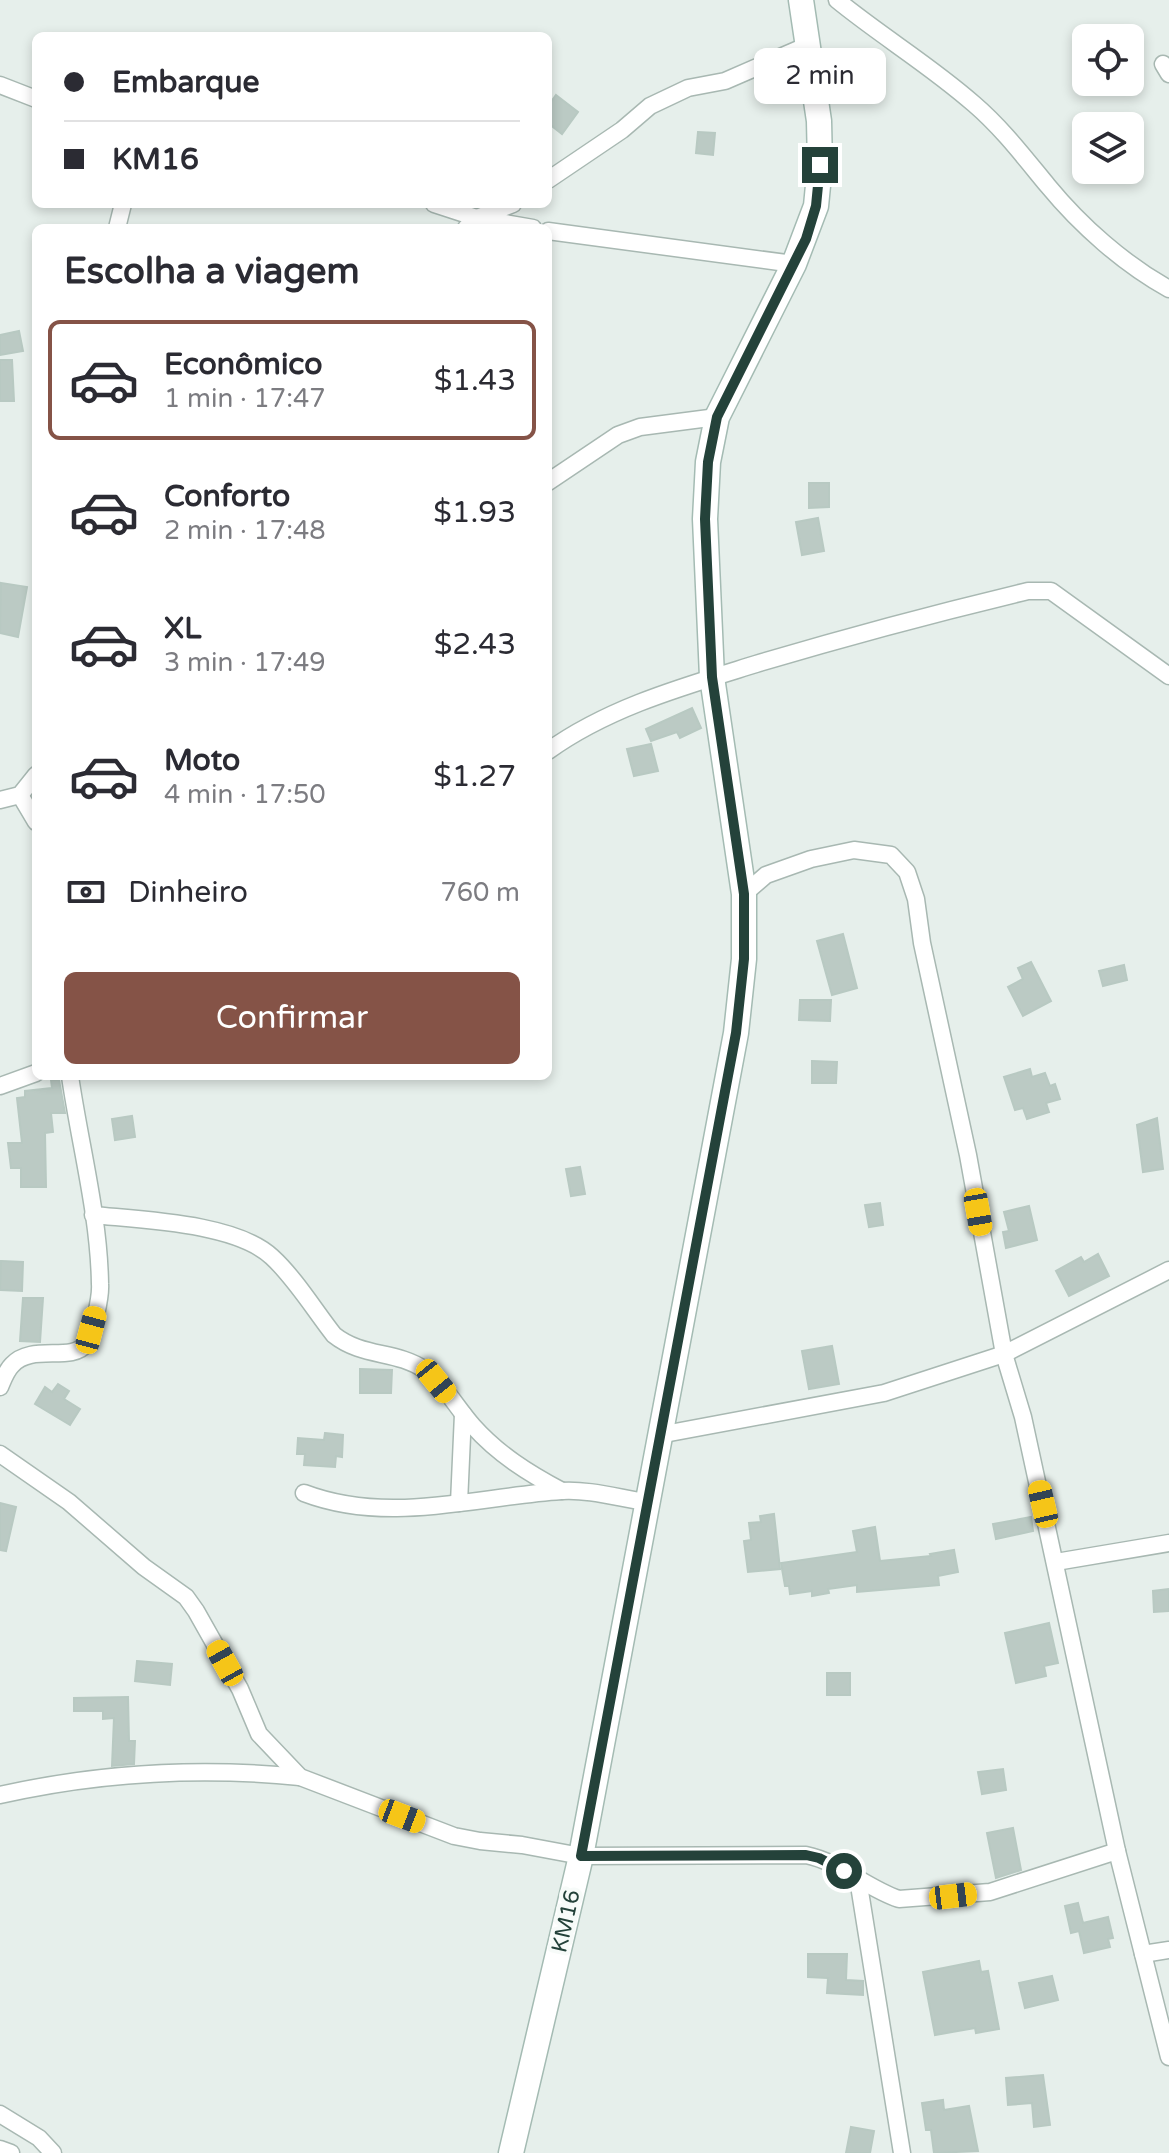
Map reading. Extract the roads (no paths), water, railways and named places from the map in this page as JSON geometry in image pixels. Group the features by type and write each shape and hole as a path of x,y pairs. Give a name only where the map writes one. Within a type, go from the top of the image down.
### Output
{"street":[{"name":"KM16","path":"511,2153 581,1856 736,1033 744,959 744,894 712,677 705,519 708,462 717,417 794,264 816,206 820,165 819,121 801,0"},
{"path":"837,0 974,103 1084,223 1142,272 1169,289"},
{"path":"552,177 622,130 650,106 688,88 725,81 808,45"},
{"path":"0,85 32,97"},
{"path":"442,208 472,223 504,208"},
{"path":"552,232 794,264"},
{"path":"552,479 618,435 640,427 717,417"},
{"path":"552,749 605,716 712,677 873,629 1028,591 1051,591 1169,676"},
{"path":"0,800 20,795 32,780"},
{"path":"20,795 32,815"},
{"path":"744,894 766,875 811,859 854,850 891,855 907,872 916,899 922,943 968,1155 1004,1354 1023,1417 1117,1851 1169,2057"},
{"path":"0,1086 32,1074"},
{"path":"0,1387 10,1367 21,1357 77,1351 87,1343 101,1286 93,1215 71,1080"},
{"path":"93,1215 189,1226 241,1238 257,1247 272,1257 334,1335 345,1344 412,1363 427,1372 489,1443 512,1461 562,1491"},
{"path":"659,1435 884,1393 1004,1354 1169,1270"},
{"path":"459,1503 463,1414"},
{"path":"0,1454 69,1502 144,1567 186,1597 240,1689 259,1734 300,1777"},
{"path":"304,1493 330,1503 374,1508 413,1509 562,1491 646,1502"},
{"path":"1056,1562 1169,1543"},
{"path":"0,1795 76,1781 213,1771 300,1777 454,1836 581,1856 806,1855 819,1858 899,1899 990,1892 1117,1851"},
{"path":"858,1879 902,2153"},
{"path":"1143,1954 1169,1950"},
{"path":"0,2114 39,2138 53,2153"},
{"path":"0,2149 11,2153"}]}
